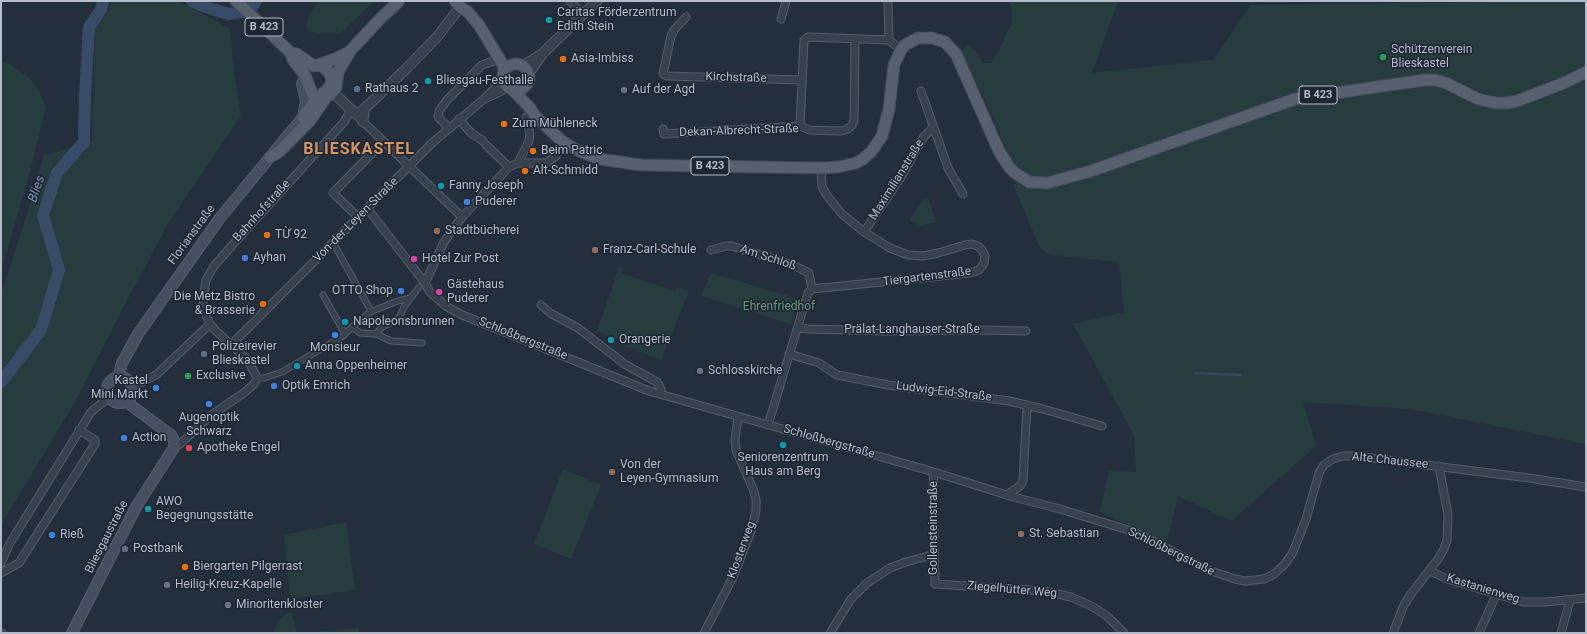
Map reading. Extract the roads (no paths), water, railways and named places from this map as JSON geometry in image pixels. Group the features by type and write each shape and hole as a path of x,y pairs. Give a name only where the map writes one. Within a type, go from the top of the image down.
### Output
{"main road":[{"name":"B 423","path":"236,1 291,53 293,60 304,75 323,93 332,81 330,74 326,69 315,66 297,54 291,53"},
{"path":"303,117 323,93 337,84 339,69 351,50 399,1"},
{"name":"B 423","path":"460,3 479,25 503,65 507,82 528,113 536,117 563,142 595,158 626,164 821,168 838,167 856,163 871,152 877,145 886,124 894,65 901,50 911,41 925,37 939,39 945,42 956,54 1000,151 1009,167 1015,174 1029,182 1046,183 1091,171 1295,99 1424,80 1435,80 1446,83 1478,99 1496,103 1506,103 1564,83 1586,72"},
{"path":"460,3 472,8 485,22 509,61 522,68"},
{"path":"303,117 305,93 302,84 304,75 310,68 335,59 351,50"},
{"path":"522,68 506,68 507,82 517,90 525,87"},
{"name":"B 423","path":"522,68 529,81 525,87 528,113"},
{"path":"270,157 279,152 309,122 323,93"},
{"name":"Florianstraße","path":"118,378 122,363 138,334 220,218 303,117"},
{"path":"118,378 125,379 132,387 132,395 127,401 119,403 112,400 107,389 111,381 118,378"},
{"path":"127,401 174,438 175,446"},
{"path":"163,430 169,443 170,456"},
{"name":"Bliesgaustraße","path":"72,633 136,507 175,446"}],"street":[{"path":"570,1 583,14"},
{"path":"522,68 543,53 597,1"},
{"path":"781,18 786,1"},
{"path":"888,1 889,40"},
{"path":"323,93 357,113 364,110 406,70 437,36 460,3"},
{"name":"Kirchstraße","path":"686,17 671,36 663,74 667,76 802,80"},
{"path":"800,126 804,40 808,38 889,40 901,50"},
{"name":"Dekan-Albrecht-Straße","path":"663,129 664,134 800,126 808,130 841,131 848,129 852,126 854,120 856,40"},
{"path":"449,128 438,117 439,111 447,100 481,66 500,59"},
{"name":"Von-der-Leyen-Straße","path":"231,345 334,245 367,208 410,165 459,119 507,82"},
{"name":"Maximilianstraße","path":"920,91 932,128 948,168 963,194"},
{"path":"351,110 462,216"},
{"name":"Bahnhofstraße","path":"210,324 204,310 203,292 206,280 212,270 278,192 348,118 351,110"},
{"path":"363,122 364,110"},
{"path":"518,163 529,141 530,134 528,113"},
{"path":"459,119 471,133 485,143 509,167"},
{"name":"Maximilianstraße","path":"864,232 905,171 923,138 932,128"},
{"path":"376,334 381,328 398,318 410,298 422,285 444,242 462,216 509,167 518,163 546,163 556,156 563,142"},
{"path":"358,218 333,193 378,147"},
{"name":"Tiergartenstraße","path":"812,289 970,274 979,270 984,263 985,256 978,246 972,244 932,255 916,256 900,253 890,248 864,232 842,214 822,187 821,168"},
{"name":"Schloßbergstraße","path":"367,208 422,285 438,300 452,310 560,353 610,376 649,391 934,472 1128,530 1145,537 1208,570 1245,581"},
{"path":"334,245 371,311"},
{"name":"Am Schloß","path":"711,250 732,246 792,265 809,273 812,289"},
{"path":"768,425 808,293 812,289"},
{"path":"323,296 345,334"},
{"path":"132,387 156,375 210,324 248,360 258,378 264,378 282,372 345,334 371,311 398,300 410,298"},
{"path":"541,305 550,313 578,328 626,365 657,382 661,389 660,394"},
{"path":"352,327 360,333 376,334 391,341 422,343"},
{"name":"Prälat-Langhauser-Straße","path":"797,328 886,331 1026,331"},
{"name":"Ludwig-Eid-Straße","path":"789,354 819,363 837,375 933,392 990,397 1027,405 1102,426"},
{"name":"Bliesgaustraße","path":"175,446 180,444 210,416 245,392 258,378"},
{"path":"1,563 10,543 90,412 110,397"},
{"path":"1007,495 1020,486 1023,481 1027,405"},
{"name":"Klosterweg","path":"704,633 733,577 751,531 756,511 756,499 753,489 736,450 735,440 738,417"},
{"path":"1,573 19,563 95,444 95,440 79,430"},
{"name":"Alte Chaussee","path":"1245,581 1264,579 1274,574 1284,566 1292,554 1306,519 1319,472 1324,465 1333,459 1343,456 1355,456 1439,466 1586,487"},
{"path":"1392,633 1404,605 1430,571 1444,549 1448,528 1448,516 1439,466"},
{"name":"Gollensteinstraße","path":"934,472 935,584"},
{"path":"830,633 851,599 867,583 890,568 935,554"},
{"name":"Kastanienweg","path":"1430,571 1447,579 1523,602 1534,603 1586,598"},
{"name":"Ziegelhütter Weg","path":"935,584 1044,591 1071,596 1107,616 1124,633"},
{"path":"1479,633 1496,595"},
{"path":"1560,633 1570,600"}],"waterway":[{"name":"Blies","path":"1,382 41,330 59,270 43,215 57,173 84,142 89,27 102,8 103,1"},
{"name":"Blies","path":"192,1 205,7 229,14 242,12 253,6 256,1"},
{"path":"1195,373 1240,375"}],"place":[{"name":"Caritas Förderzentrum Edith Stein","path":"549,20"},
{"name":"Schützenverein Blieskastel","path":"1383,57"},
{"name":"Asia-Imbiss","path":"563,59"},
{"name":"Bliesgau-Festhalle","path":"428,81"},
{"name":"Rathaus 2","path":"357,89"},
{"name":"Auf der Agd","path":"624,90"},
{"name":"Zum Mühleneck","path":"504,124"},
{"name":"Beim Patric","path":"533,151"},
{"name":"Alt-Schmidd","path":"525,171"},
{"name":"Fanny Joseph","path":"441,186"},
{"name":"Puderer","path":"467,202"},
{"name":"Stadtbücherei","path":"437,231"},
{"name":"TỪ 92","path":"267,235"},
{"name":"Franz-Carl-Schule","path":"595,250"},
{"name":"Ayhan","path":"245,258"},
{"name":"Hotel Zur Post","path":"414,259"},
{"name":"OTTO Shop","path":"401,291"},
{"name":"Gästehaus Puderer","path":"439,292"},
{"name":"Die Metz Bistro & Brasserie","path":"263,304"},
{"name":"Napoleonsbrunnen","path":"345,322"},
{"name":"Monsieur","path":"335,335"},
{"name":"Orangerie","path":"611,340"},
{"name":"Polizeirevier Blieskastel","path":"204,354"},
{"name":"Anna Oppenheimer","path":"297,366"},
{"name":"Schlosskirche","path":"700,371"},
{"name":"Exclusive","path":"188,376"},
{"name":"Optik Emrich","path":"274,386"},
{"name":"Kastel Mini Markt","path":"156,388"},
{"name":"Augenoptik Schwarz","path":"209,404"},
{"name":"Action","path":"124,438"},
{"name":"Seniorenzentrum Haus am Berg","path":"783,445"},
{"name":"Apotheke Engel","path":"189,448"},
{"name":"Von der Leyen-Gymnasium","path":"612,472"},
{"name":"AWO Begegnungsstätte","path":"148,509"},
{"name":"St. Sebastian","path":"1021,534"},
{"name":"Rieß","path":"52,535"},
{"name":"Postbank","path":"125,549"},
{"name":"Biergarten Pilgerrast","path":"185,567"},
{"name":"Heilig-Kreuz-Kapelle","path":"167,585"},
{"name":"Minoritenkloster","path":"228,605"}],"district":[{"name":"BLIESKASTEL","path":"359,150"}],"park label":[{"name":"Ehrenfriedhof","path":"779,307"}]}
